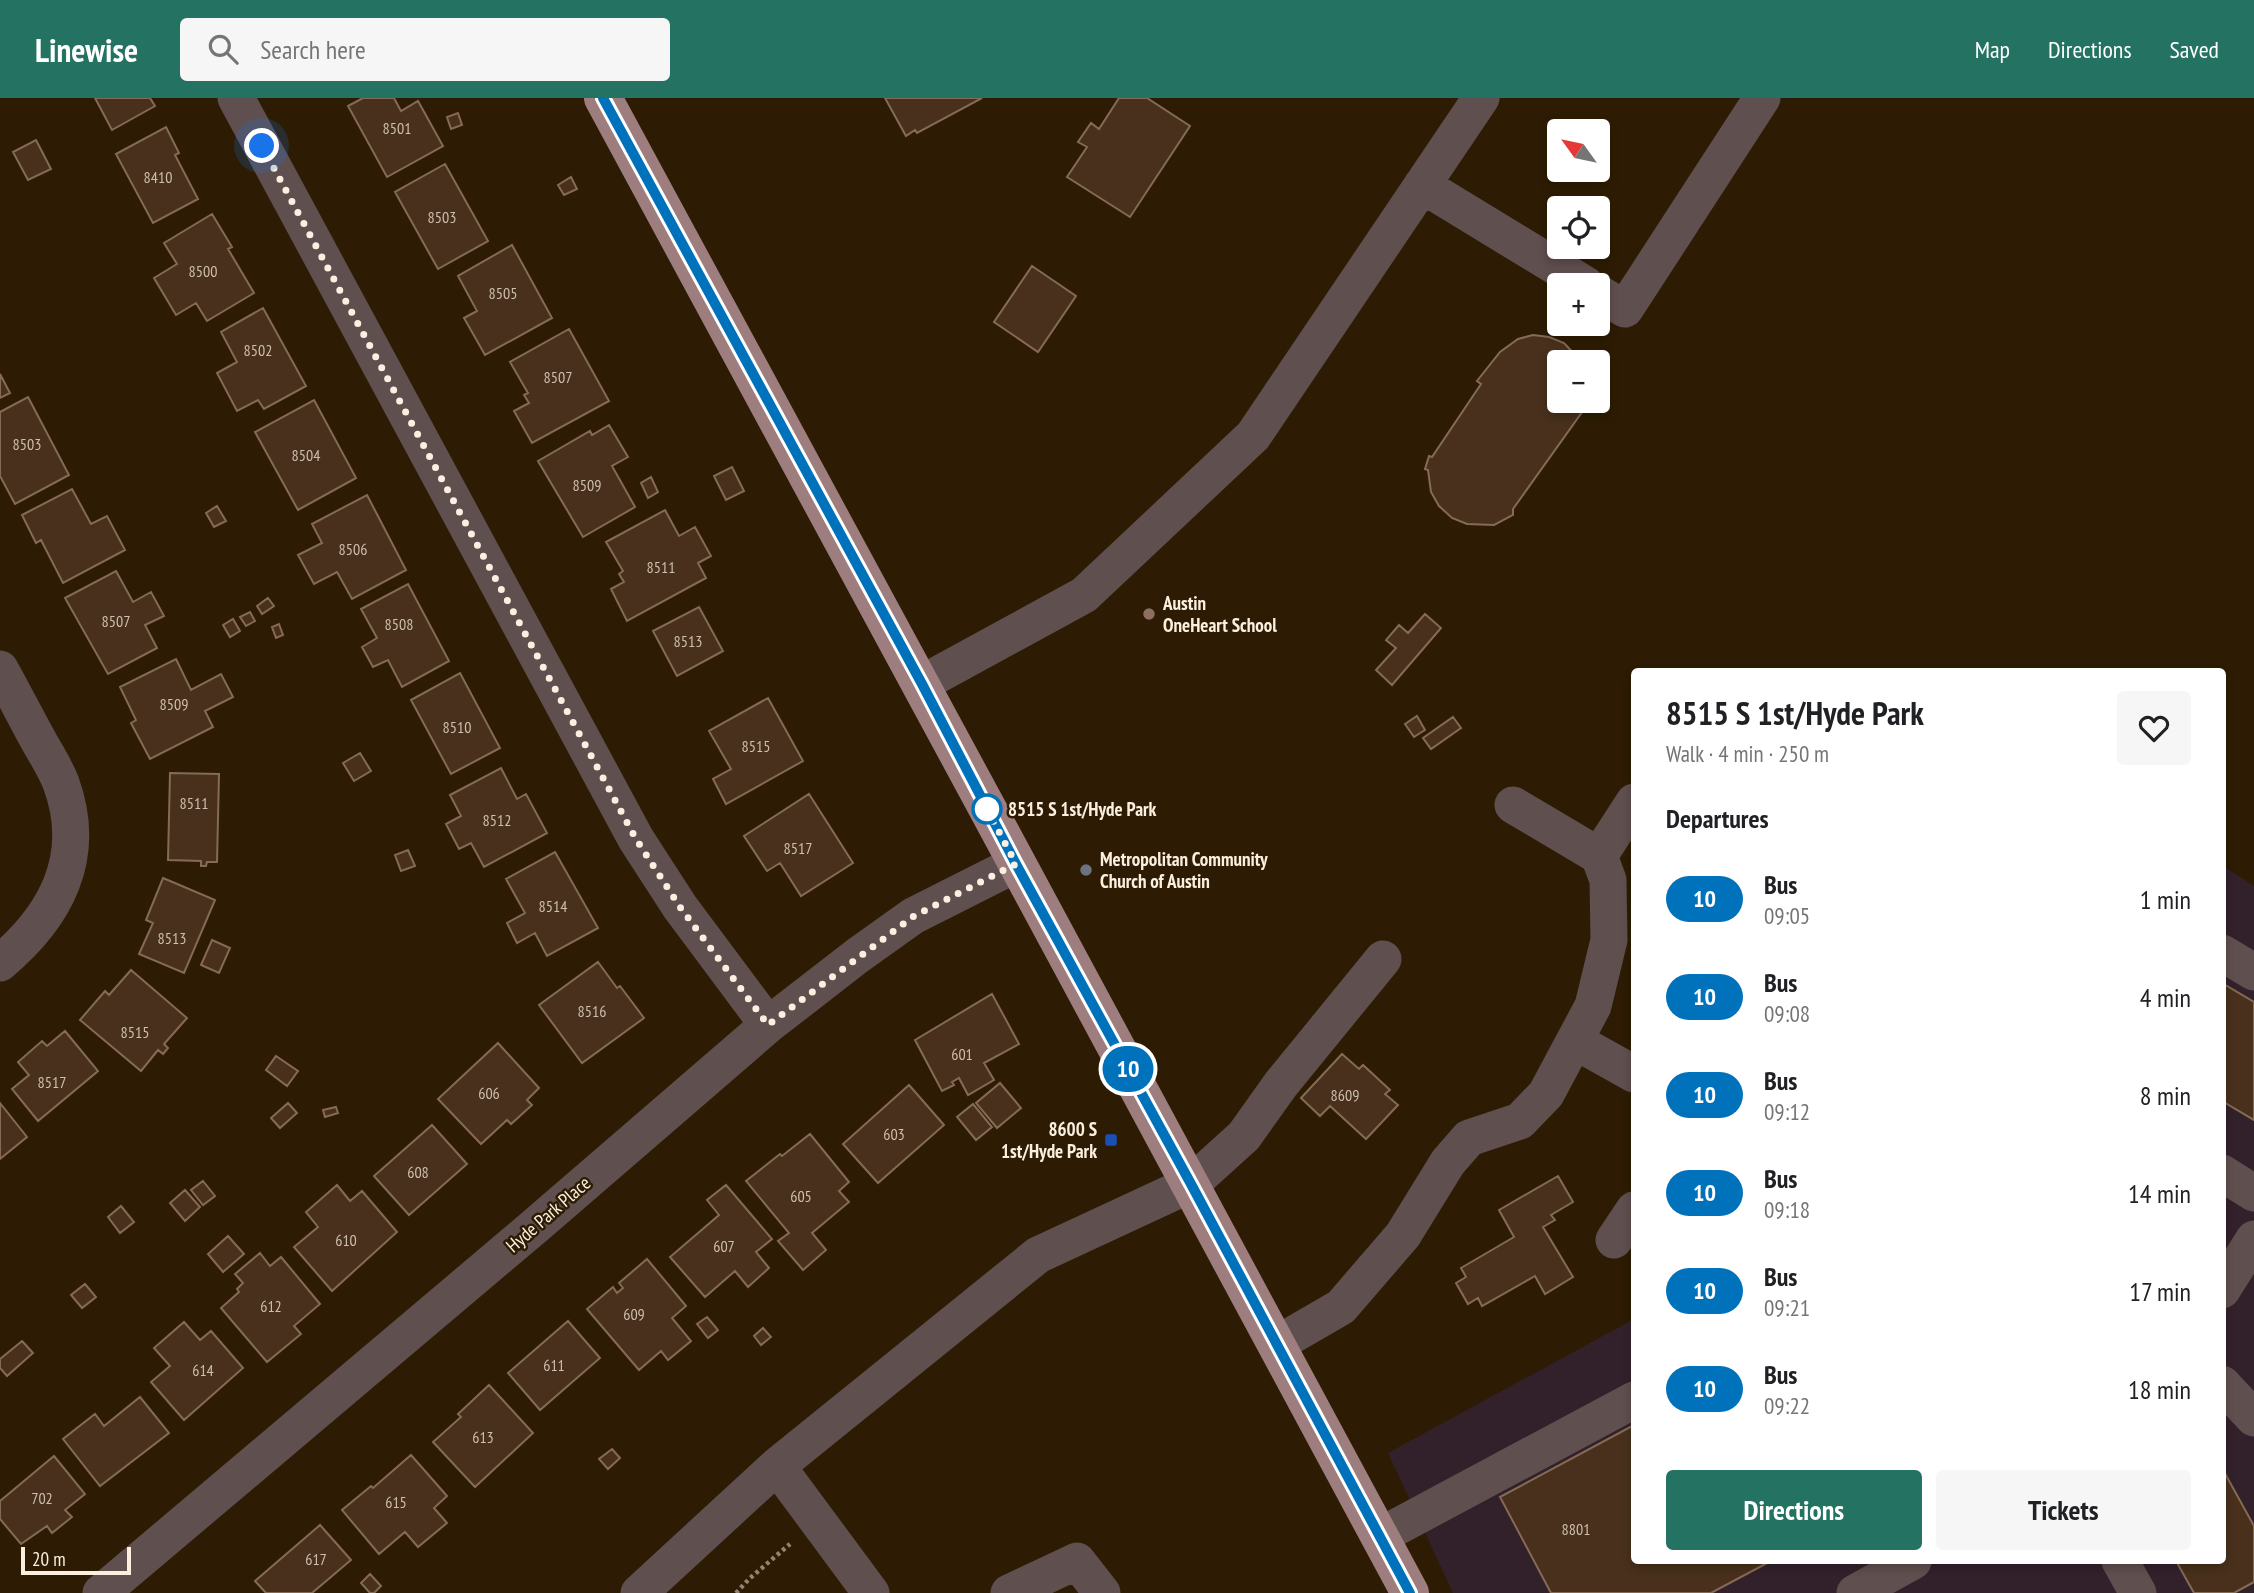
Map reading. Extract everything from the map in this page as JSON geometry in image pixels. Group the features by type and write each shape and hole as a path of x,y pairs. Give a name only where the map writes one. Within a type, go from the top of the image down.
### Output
{"main road":[{"path":"603,98 922,684 1016,864 1410,1593"}],"street":[{"path":"236,98 636,839 680,907 768,1025"},
{"path":"922,684 1084,595 1253,436 1481,98"},
{"path":"1610,300 1625,309 1762,98"},
{"path":"1422,185 1566,273"},
{"path":"0,669 61,782 69,813 70,847 66,876 51,909 24,943 0,963"},
{"path":"1277,1344 1341,1307 1403,1235 1448,1162 1469,1138 1520,1121 1546,1094 1593,1006 1609,940 1608,880 1599,856 1513,805"},
{"path":"1599,856 1631,807"},
{"name":"Hyde Park Place","path":"101,1593 768,1025 914,916 1016,864"},
{"path":"2226,955 2254,972"},
{"path":"639,1593 777,1466 1038,1255 1191,1184 1244,1136 1281,1084 1383,959"},
{"path":"1575,1041 1631,1072"},
{"path":"2226,1176 2254,1194"},
{"path":"1614,1240 1631,1214"},
{"path":"2226,1284 2254,1239"},
{"path":"2226,1388 2254,1418"},
{"path":"1380,1536 1631,1402"},
{"path":"777,1466 871,1593"},
{"path":"1009,1593 1077,1561 1102,1593"},
{"path":"1855,1593 1908,1564"},
{"path":"2122,1564 2138,1593"}],"path":[{"path":"736,1593 817,1520"}],"shaded area":[{"path":"2226,868 2254,886 2254,1593 1453,1593 1388,1453 1631,1321 1631,1564 2226,1564"}],"building":[{"path":"95,98 150,98 155,106 112,130"},
{"path":"363,98 394,98 401,111 418,101 443,146 387,177 348,106"},
{"path":"885,98 982,98 917,133 915,130 906,136"},
{"path":"1119,98 1147,98 1190,126 1130,217 1067,177 1087,147 1078,142 1091,123 1099,129"},
{"path":"458,113 462,125 451,129 447,117"},
{"path":"166,127 179,153 175,155 198,199 153,223 116,154"},
{"path":"36,140 51,169 28,180 13,152"},
{"path":"445,164 488,241 438,269 395,192"},
{"path":"571,177 577,189 564,195 558,185"},
{"path":"212,214 232,247 228,249 254,293 207,321 196,303 176,315 154,278 177,264 164,243"},
{"path":"512,245 552,318 485,355 464,318 477,311 458,276"},
{"path":"1032,266 1076,296 1038,352 994,322"},
{"path":"263,308 306,386 264,409 258,400 237,411 217,373 237,362 221,332"},
{"path":"569,329 609,401 532,443 514,411 529,403 524,395 528,393 510,362"},
{"path":"1533,335 1549,337 1564,343 1571,350 1547,350 1547,413 1581,413 1513,509 1513,515 1494,525 1467,524 1452,518 1439,506 1431,492 1428,470 1425,469 1429,456 1432,457 1481,384 1477,381 1500,352 1518,339"},
{"path":"0,374 10,393 0,398"},
{"path":"28,397 69,475 15,504 0,476 0,412"},
{"path":"314,400 356,478 298,510 255,432"},
{"path":"609,425 628,457 612,466 635,507 583,537 538,461 590,431 592,435"},
{"path":"732,467 744,491 726,500 714,476"},
{"path":"651,477 658,492 648,498 641,483"},
{"path":"72,489 91,524 107,516 125,550 63,583 41,540 36,543 22,515"},
{"path":"367,495 406,570 352,599 337,572 314,584 298,555 322,543 312,524"},
{"path":"217,506 226,521 214,527 206,513"},
{"path":"665,510 679,536 695,527 711,556 698,563 706,578 627,621 611,589 624,582 619,574 623,571 606,542"},
{"path":"116,571 133,602 151,592 164,616 145,625 157,648 108,674 65,598"},
{"path":"408,584 449,661 402,687 388,660 373,667 362,647 377,638 361,609"},
{"path":"268,598 274,606 262,614 257,606"},
{"path":"699,607 723,651 677,676 653,631"},
{"path":"250,612 255,621 246,626 240,617"},
{"path":"1425,614 1441,628 1392,685 1376,670 1396,648 1386,640 1399,625 1408,633"},
{"path":"233,619 240,631 230,637 223,625"},
{"path":"279,624 283,635 276,638 272,627"},
{"path":"176,659 191,690 221,674 233,697 205,711 213,727 150,759 131,723 136,720 120,687"},
{"path":"460,673 500,748 451,774 411,700"},
{"path":"768,698 803,761 726,804 713,779 731,769 709,731"},
{"path":"1417,716 1425,730 1414,737 1405,724"},
{"path":"1453,717 1461,728 1431,749 1423,738"},
{"path":"360,753 371,771 354,781 343,763"},
{"path":"501,768 517,799 526,794 547,833 484,867 471,843 459,849 446,824 461,816 450,795"},
{"path":"170,773 219,774 217,862 207,862 206,866 201,866 201,861 168,860"},
{"path":"809,794 853,863 801,896 780,863 767,871 744,836"},
{"path":"408,850 415,866 401,871 395,855"},
{"path":"555,852 598,928 547,956 535,933 517,943 507,923 525,913 506,879"},
{"path":"163,878 215,900 184,973 139,954 153,923 146,920"},
{"path":"212,940 230,948 219,973 201,965"},
{"path":"598,962 644,1018 582,1063 539,1005"},
{"path":"131,970 187,1018 164,1044 168,1048 163,1054 158,1050 141,1071 80,1020 105,991 109,995"},
{"path":"2226,985 2254,1002 2254,1120 2226,1103"},
{"path":"992,994 1019,1044 984,1063 994,1080 968,1095 959,1078 952,1082 954,1085 942,1091 915,1040"},
{"path":"65,1031 98,1071 38,1121 12,1089 29,1075 18,1062 42,1041 47,1046"},
{"path":"498,1043 539,1088 527,1100 532,1105 511,1124 507,1120 481,1144 438,1099"},
{"path":"1342,1054 1359,1069 1363,1065 1390,1090 1385,1094 1398,1105 1366,1139 1330,1106 1320,1116 1301,1098"},
{"path":"276,1056 298,1071 287,1086 266,1070"},
{"path":"1000,1083 1021,1108 997,1128 976,1103"},
{"path":"909,1085 944,1125 878,1183 843,1144"},
{"path":"0,1103 27,1137 0,1159"},
{"path":"288,1103 297,1113 280,1128 271,1118"},
{"path":"973,1104 992,1127 976,1140 957,1117"},
{"path":"336,1107 338,1113 325,1117 323,1110"},
{"path":"432,1125 467,1164 409,1215 374,1176"},
{"path":"810,1134 849,1182 839,1191 849,1202 812,1233 826,1250 803,1270 778,1241 789,1233 746,1181"},
{"path":"1558,1176 1573,1202 1551,1215 1555,1220 1543,1227 1573,1277 1545,1294 1535,1276 1482,1306 1478,1298 1468,1304 1456,1283 1466,1277 1461,1268 1514,1237 1499,1210"},
{"path":"203,1181 215,1196 203,1205 191,1190"},
{"path":"337,1185 350,1201 362,1191 397,1232 332,1291 294,1247 318,1227 306,1212"},
{"path":"726,1185 772,1239 756,1252 769,1268 748,1287 735,1271 705,1297 670,1257 719,1215 707,1200"},
{"path":"185,1190 200,1207 185,1221 170,1203"},
{"path":"121,1206 134,1222 120,1233 108,1217"},
{"path":"228,1236 244,1254 223,1272 208,1254"},
{"path":"260,1253 270,1266 281,1257 320,1304 294,1326 301,1334 267,1362 221,1308 239,1292 237,1289 243,1283 235,1274"},
{"path":"647,1259 686,1306 672,1318 691,1341 668,1360 661,1351 639,1370 587,1309 613,1287 617,1293 623,1288 619,1283"},
{"path":"85,1284 96,1297 82,1308 71,1295"},
{"path":"707,1317 718,1330 708,1338 697,1324"},
{"path":"568,1321 600,1358 540,1410 508,1373"},
{"path":"184,1322 200,1340 211,1331 243,1368 184,1420 151,1382 170,1366 154,1348"},
{"path":"763,1328 771,1337 761,1345 754,1336"},
{"path":"22,1341 33,1353 7,1376 0,1368 0,1359"},
{"path":"489,1385 533,1433 475,1487 433,1442 461,1417 458,1414"},
{"path":"140,1397 169,1433 100,1486 63,1439 95,1414 104,1426"},
{"path":"1631,1427 1631,1564 1765,1564 1711,1593 1551,1593 1500,1497"},
{"path":"612,1449 620,1458 608,1469 599,1459"},
{"path":"411,1455 447,1496 434,1508 447,1523 418,1547 405,1532 379,1554 342,1510 371,1486 373,1488"},
{"path":"54,1456 85,1494 65,1510 72,1517 52,1533 47,1526 21,1544 0,1519 0,1501"},
{"path":"2226,1475 2254,1526 2254,1582 2234,1593 2194,1593 2178,1564 2226,1564"},
{"path":"320,1525 351,1560 312,1593 266,1593 255,1581"},
{"path":"370,1574 381,1586 374,1593 370,1593 361,1583"}],"bus line":[{"name":"10","path":"603,98 922,684 1016,864 1410,1593"}],"place":[{"name":"Austin OneHeart School","path":"1149,614"},
{"name":"8515 S 1st/Hyde Park","path":"987,809"},
{"name":"Metropolitan Community Church of Austin","path":"1086,870"},
{"name":"8600 S 1st/Hyde Park","path":"1111,1140"}],"route":[{"path":"262,146 636,839 680,907 768,1025 914,916 1016,864 987,809"}]}
